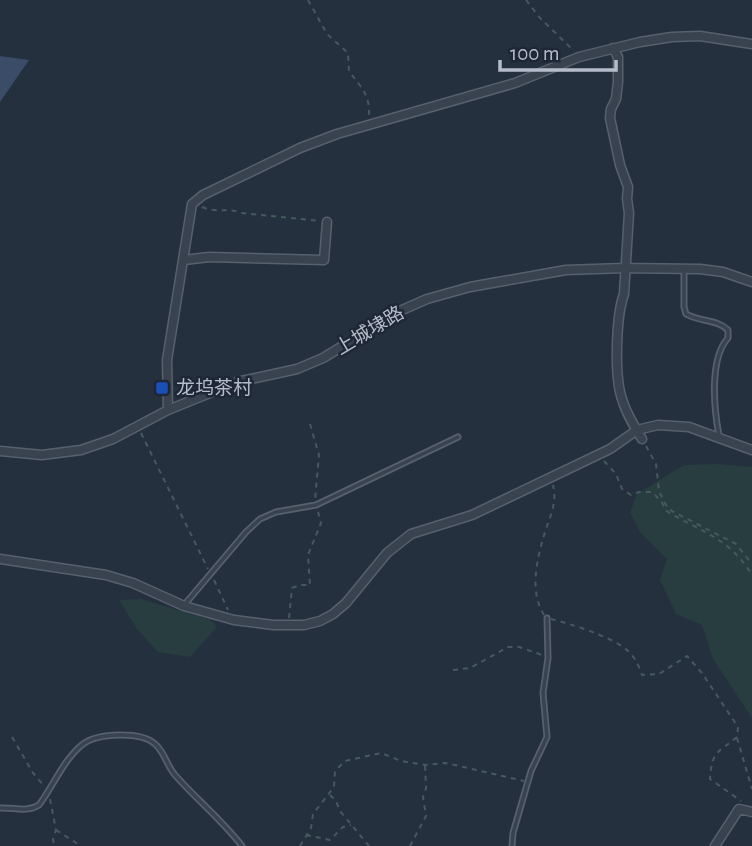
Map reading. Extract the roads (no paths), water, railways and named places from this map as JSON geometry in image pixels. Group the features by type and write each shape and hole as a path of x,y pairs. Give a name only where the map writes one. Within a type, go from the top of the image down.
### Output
{"street":[{"path":"168,410 167,360 193,203 203,195 300,148 369,124 515,83 579,57 662,38 700,36 752,44"},
{"path":"613,48 618,57 618,82 610,118 620,165 628,187 626,199 629,213 617,354 621,397 639,435"},
{"path":"184,260 209,257 324,260 327,222"},
{"name":"上城埭路","path":"0,451 42,454 81,450 237,382 297,369 323,358 402,310 427,299 470,287 566,270 624,268 723,272 752,282"},
{"path":"0,559 106,575 133,583 184,606 234,620 288,626 320,621 333,614 346,603 387,553 411,534 472,515 659,425 689,427 752,450"},
{"path":"715,846 735,813 742,808 752,812"}],"lane":[{"path":"684,269 684,307 687,314 697,320 722,324 728,330 728,338 717,357 715,413 720,438"},
{"path":"184,606 260,519 276,512 316,505 457,437"},
{"path":"512,846 513,833 528,782 547,737 543,694 548,657 547,618"},
{"path":"0,807 32,809 39,805 72,754 86,742 108,736 145,738 156,744 173,773 225,823 242,846"}],"water":[{"path":"0,56 29,60 0,102"}],"place":[{"name":"龙坞茶村","path":"162,388"}]}
